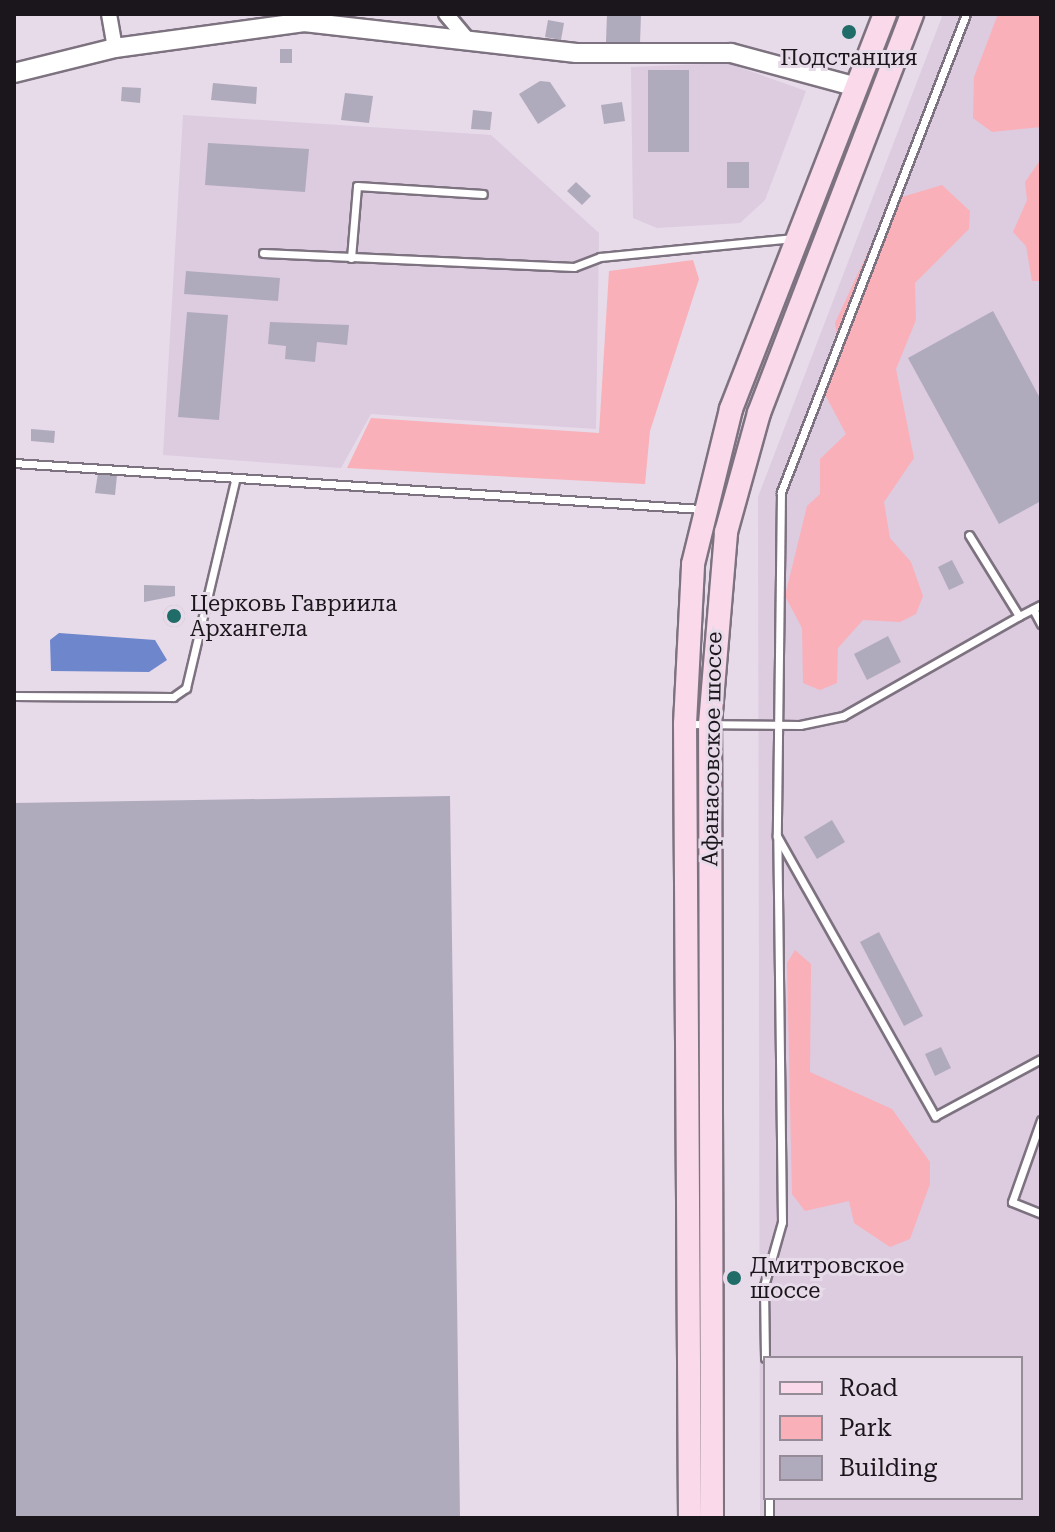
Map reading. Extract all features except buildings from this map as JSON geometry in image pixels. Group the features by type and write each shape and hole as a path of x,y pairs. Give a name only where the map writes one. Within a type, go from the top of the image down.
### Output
{"main road":[{"name":"Афанасовское шоссе","path":"690,1518 685,724 702,509 731,409 885,14"},
{"name":"Афанасовское шоссе","path":"712,1518 710,724 716,606 737,480 912,14"}],"street":[{"path":"109,14 115,48"},
{"path":"446,14 465,37"},
{"path":"14,73 115,48 304,22 465,37 576,53 731,53 857,87"}],"lane":[{"path":"765,1356 764,1286 782,1222 777,836 782,725 781,492 966,14"},
{"path":"351,258 357,186 483,194"},
{"path":"263,253 574,267 600,257 800,237"},
{"path":"14,463 702,509"},
{"path":"14,696 173,697 186,688 235,480"},
{"path":"969,535 1019,616"},
{"path":"685,724 782,725 843,716 1037,607 1041,624"},
{"path":"777,836 935,1116 1041,1059"},
{"path":"1041,1120 1012,1202 1041,1214"}],"shaded area":[{"path":"943,14 1041,14 1041,1518 760,1518 758,497"},
{"path":"727,63 806,91 765,200 740,223 657,228 633,218 631,67"},
{"path":"183,115 491,135 599,233 596,429 371,414 341,468 163,455"}],"green space":[{"path":"998,14 1041,14 1041,127 992,132 973,118 974,77"},
{"path":"1041,159 1041,281 1032,281 1026,246 1013,232 1027,200 1025,182"},
{"path":"942,185 970,211 969,229 915,283 916,320 896,369 914,458 884,502 890,538 911,562 923,596 916,614 900,622 863,620 838,648 837,683 820,690 803,683 802,628 785,596 807,506 820,494 820,459 846,434 821,387 841,357 835,323 892,200"},
{"path":"693,260 699,279 650,431 645,484 347,468 371,418 599,433 609,271"},
{"path":"795,950 811,964 810,1072 892,1109 930,1162 930,1184 910,1239 890,1247 854,1223 849,1201 805,1211 792,1194 787,963"}],"water":[{"path":"59,633 155,640 167,660 149,672 51,671 50,640"}],"place":[{"name":"Подстанция","path":"849,32"},
{"name":"Церковь Гавриила Архангела","path":"174,616"},
{"name":"Дмитровское шоссе","path":"734,1278"}]}
